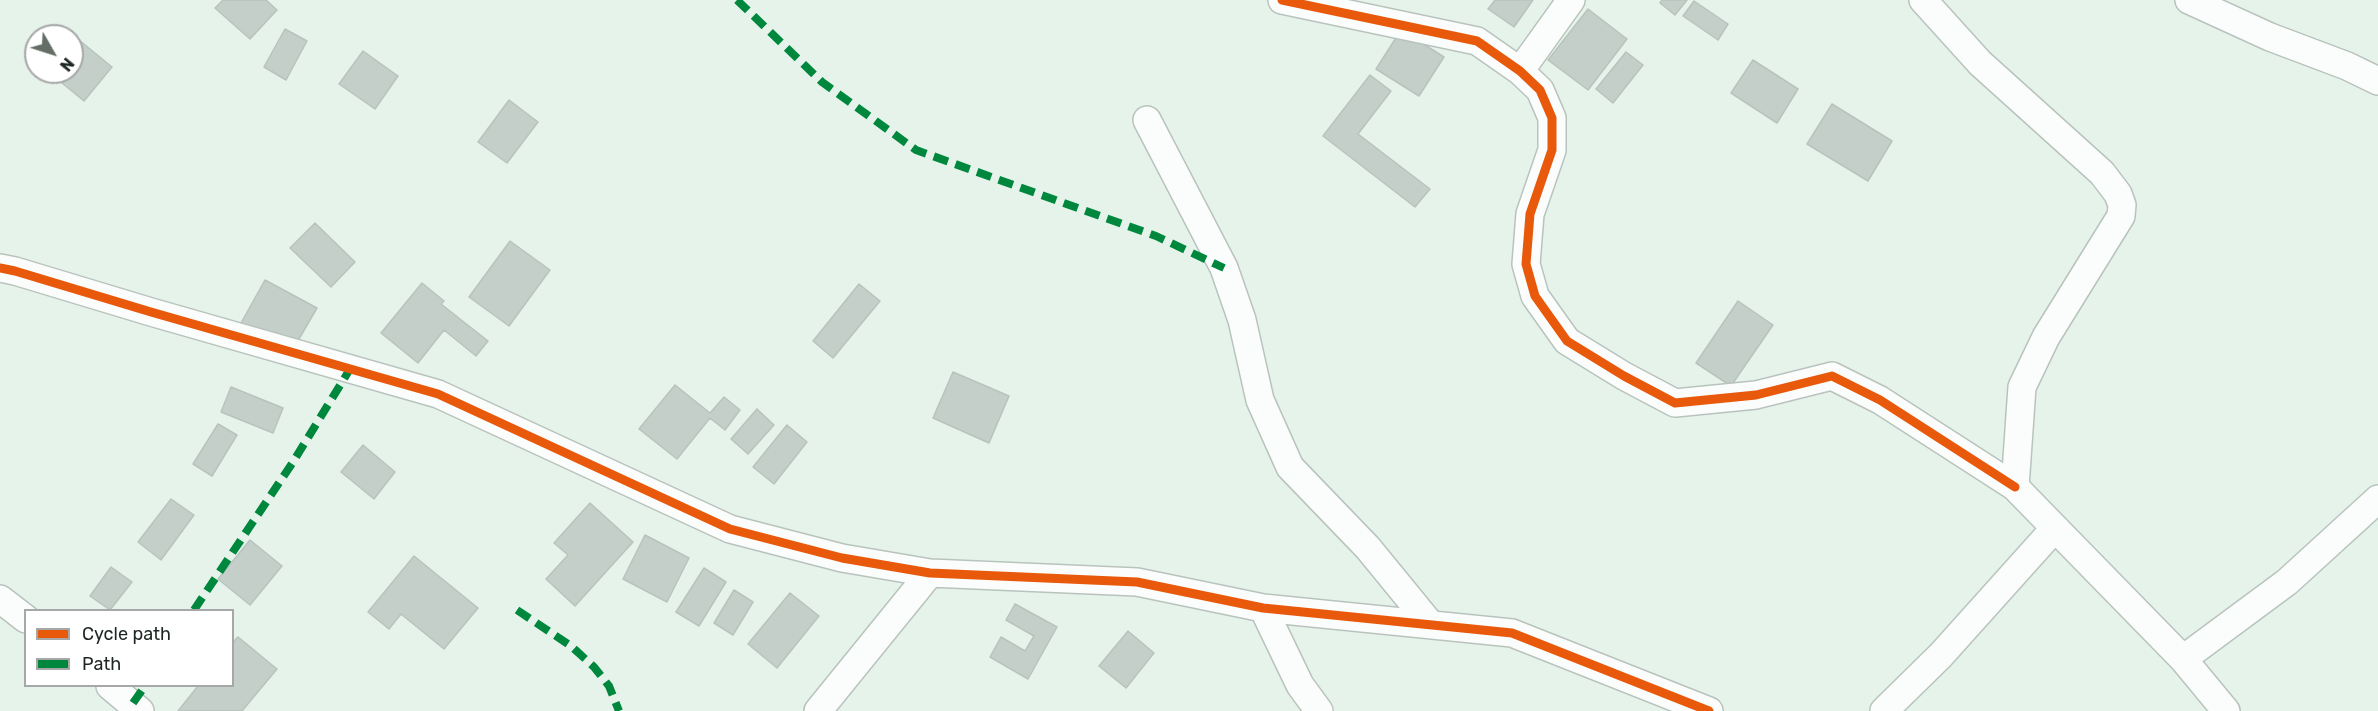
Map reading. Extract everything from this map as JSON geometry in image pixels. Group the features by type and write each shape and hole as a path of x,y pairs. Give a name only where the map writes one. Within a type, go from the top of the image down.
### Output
{"street":[{"path":"1282,0 1477,41 1520,71 1540,90 1552,118 1552,150 1530,214 1526,264 1535,296 1567,341 1624,376 1675,403 1756,395 1832,376 1880,400 2015,487 2182,659 2226,711"},
{"path":"1520,71 1571,0"},
{"path":"1923,0 1980,63 2102,173 2118,194 2122,205 2121,216 2046,337 2022,387 2015,487"},
{"path":"2189,0 2270,37 2347,66 2378,81"},
{"path":"1147,120 1224,268 1242,320 1260,400 1290,467 1368,548 1431,625"},
{"path":"0,268 438,394 730,529 842,558 930,573 1137,582 1263,608 1512,633 1709,711"},
{"path":"2182,659 2287,582 2378,500"},
{"path":"1884,711 1941,655 2055,528"},
{"path":"818,711 930,573"},
{"path":"0,599 24,617"},
{"path":"1263,608 1300,685 1319,711"},
{"path":"111,687 140,711"}],"building":[{"path":"223,0 266,0 277,10 250,39 215,8"},
{"path":"1495,0 1533,0 1514,27 1488,9"},
{"path":"1662,0 1687,0 1675,15 1660,3"},
{"path":"1694,1 1728,24 1718,40 1683,16"},
{"path":"1588,9 1627,39 1588,90 1548,60"},
{"path":"285,29 307,41 286,80 264,67"},
{"path":"1401,30 1444,57 1419,96 1376,69"},
{"path":"84,44 112,67 84,101 63,84 84,84"},
{"path":"363,51 398,76 375,109 339,84"},
{"path":"1626,52 1643,65 1613,103 1596,89"},
{"path":"1753,60 1798,89 1777,123 1731,93"},
{"path":"1370,75 1391,91 1358,134 1430,189 1415,207 1323,136"},
{"path":"509,100 538,122 507,163 478,142"},
{"path":"1832,104 1892,141 1868,181 1807,144"},
{"path":"315,223 355,262 331,287 290,248"},
{"path":"510,241 550,270 509,326 469,297"},
{"path":"265,280 317,308 292,351 241,323"},
{"path":"422,283 444,301 441,304 488,341 476,356 444,330 418,363 381,333"},
{"path":"859,284 880,301 833,358 813,341"},
{"path":"1738,301 1773,325 1731,386 1696,363"},
{"path":"953,372 1009,396 989,443 933,418"},
{"path":"675,385 710,413 724,397 740,410 725,430 710,418 677,459 639,429"},
{"path":"231,387 283,408 273,433 221,412"},
{"path":"757,409 774,425 748,454 731,439"},
{"path":"218,424 237,435 212,476 193,464"},
{"path":"787,425 807,442 774,484 753,467"},
{"path":"363,445 395,472 374,499 341,472"},
{"path":"171,499 194,515 161,560 138,542"},
{"path":"590,503 633,542 575,606 546,579 568,555 554,543"},
{"path":"645,535 689,558 667,602 623,579"},
{"path":"250,540 282,566 250,605 218,579"},
{"path":"414,556 478,608 444,649 401,614 389,629 368,612"},
{"path":"111,567 132,582 111,609 90,596"},
{"path":"704,568 726,582 699,626 676,612"},
{"path":"734,590 753,602 733,635 714,623"},
{"path":"790,593 819,616 777,668 748,644"},
{"path":"1015,604 1057,627 1028,679 990,657 1001,637 1025,651 1034,636 1006,620"},
{"path":"1128,631 1154,653 1126,688 1099,666"},
{"path":"238,637 277,669 242,711 178,711 197,687 234,687 234,641"}],"marked path":[{"path":"737,0 822,82 916,150 1156,236 1224,268"},
{"path":"195,609 293,462 350,369"},
{"path":"517,610 571,646 594,667 609,686 619,711"},
{"path":"133,703 144,687"}],"cycle path":[{"path":"1282,0 1477,41 1520,71 1540,90 1552,118 1552,150 1530,214 1526,264 1535,296 1567,341 1624,376 1675,403 1756,395 1832,376 1880,400 2015,487"},
{"path":"0,268 438,394 730,529 842,558 930,573 1137,582 1263,608 1512,633 1709,711"}]}
